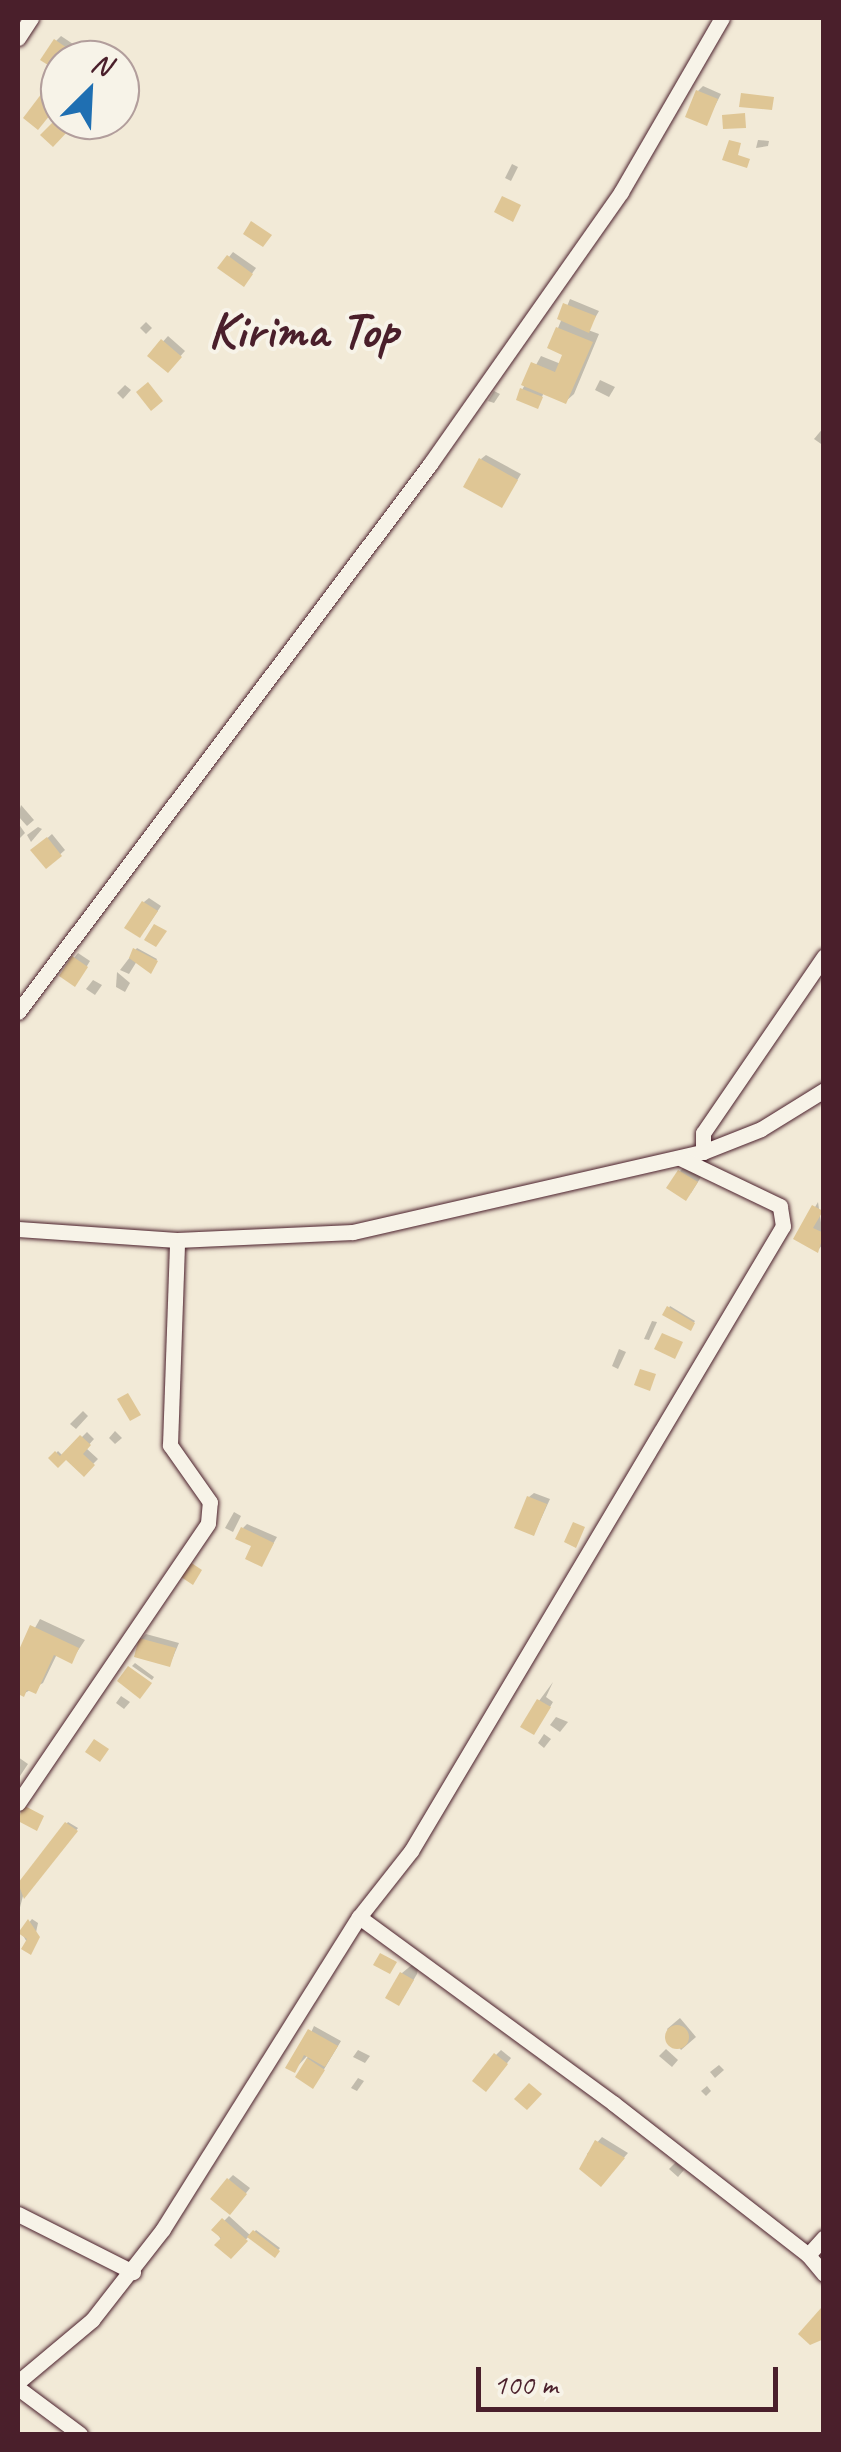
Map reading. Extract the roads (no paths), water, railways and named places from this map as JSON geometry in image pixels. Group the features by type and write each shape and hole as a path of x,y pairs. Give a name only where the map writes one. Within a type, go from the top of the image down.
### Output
{"street":[{"path":"18,38 31,18"},
{"path":"18,1012 430,464 620,192 722,18"},
{"path":"704,1152 703,1134 824,956"},
{"path":"18,1230 177,1240 352,1232 704,1152 762,1130 824,1090"},
{"path":"80,2434 18,2385 92,2320 132,2272 359,1917 411,1851 784,1226 780,1206 680,1158"},
{"path":"18,1803 208,1522 210,1502 170,1445 177,1240"},
{"path":"359,1917 808,2254 824,2274"},
{"path":"18,2214 132,2272"},
{"path":"808,2254 824,2236"}],"district":[{"name":"Kirima Top","path":"303,331"}]}
